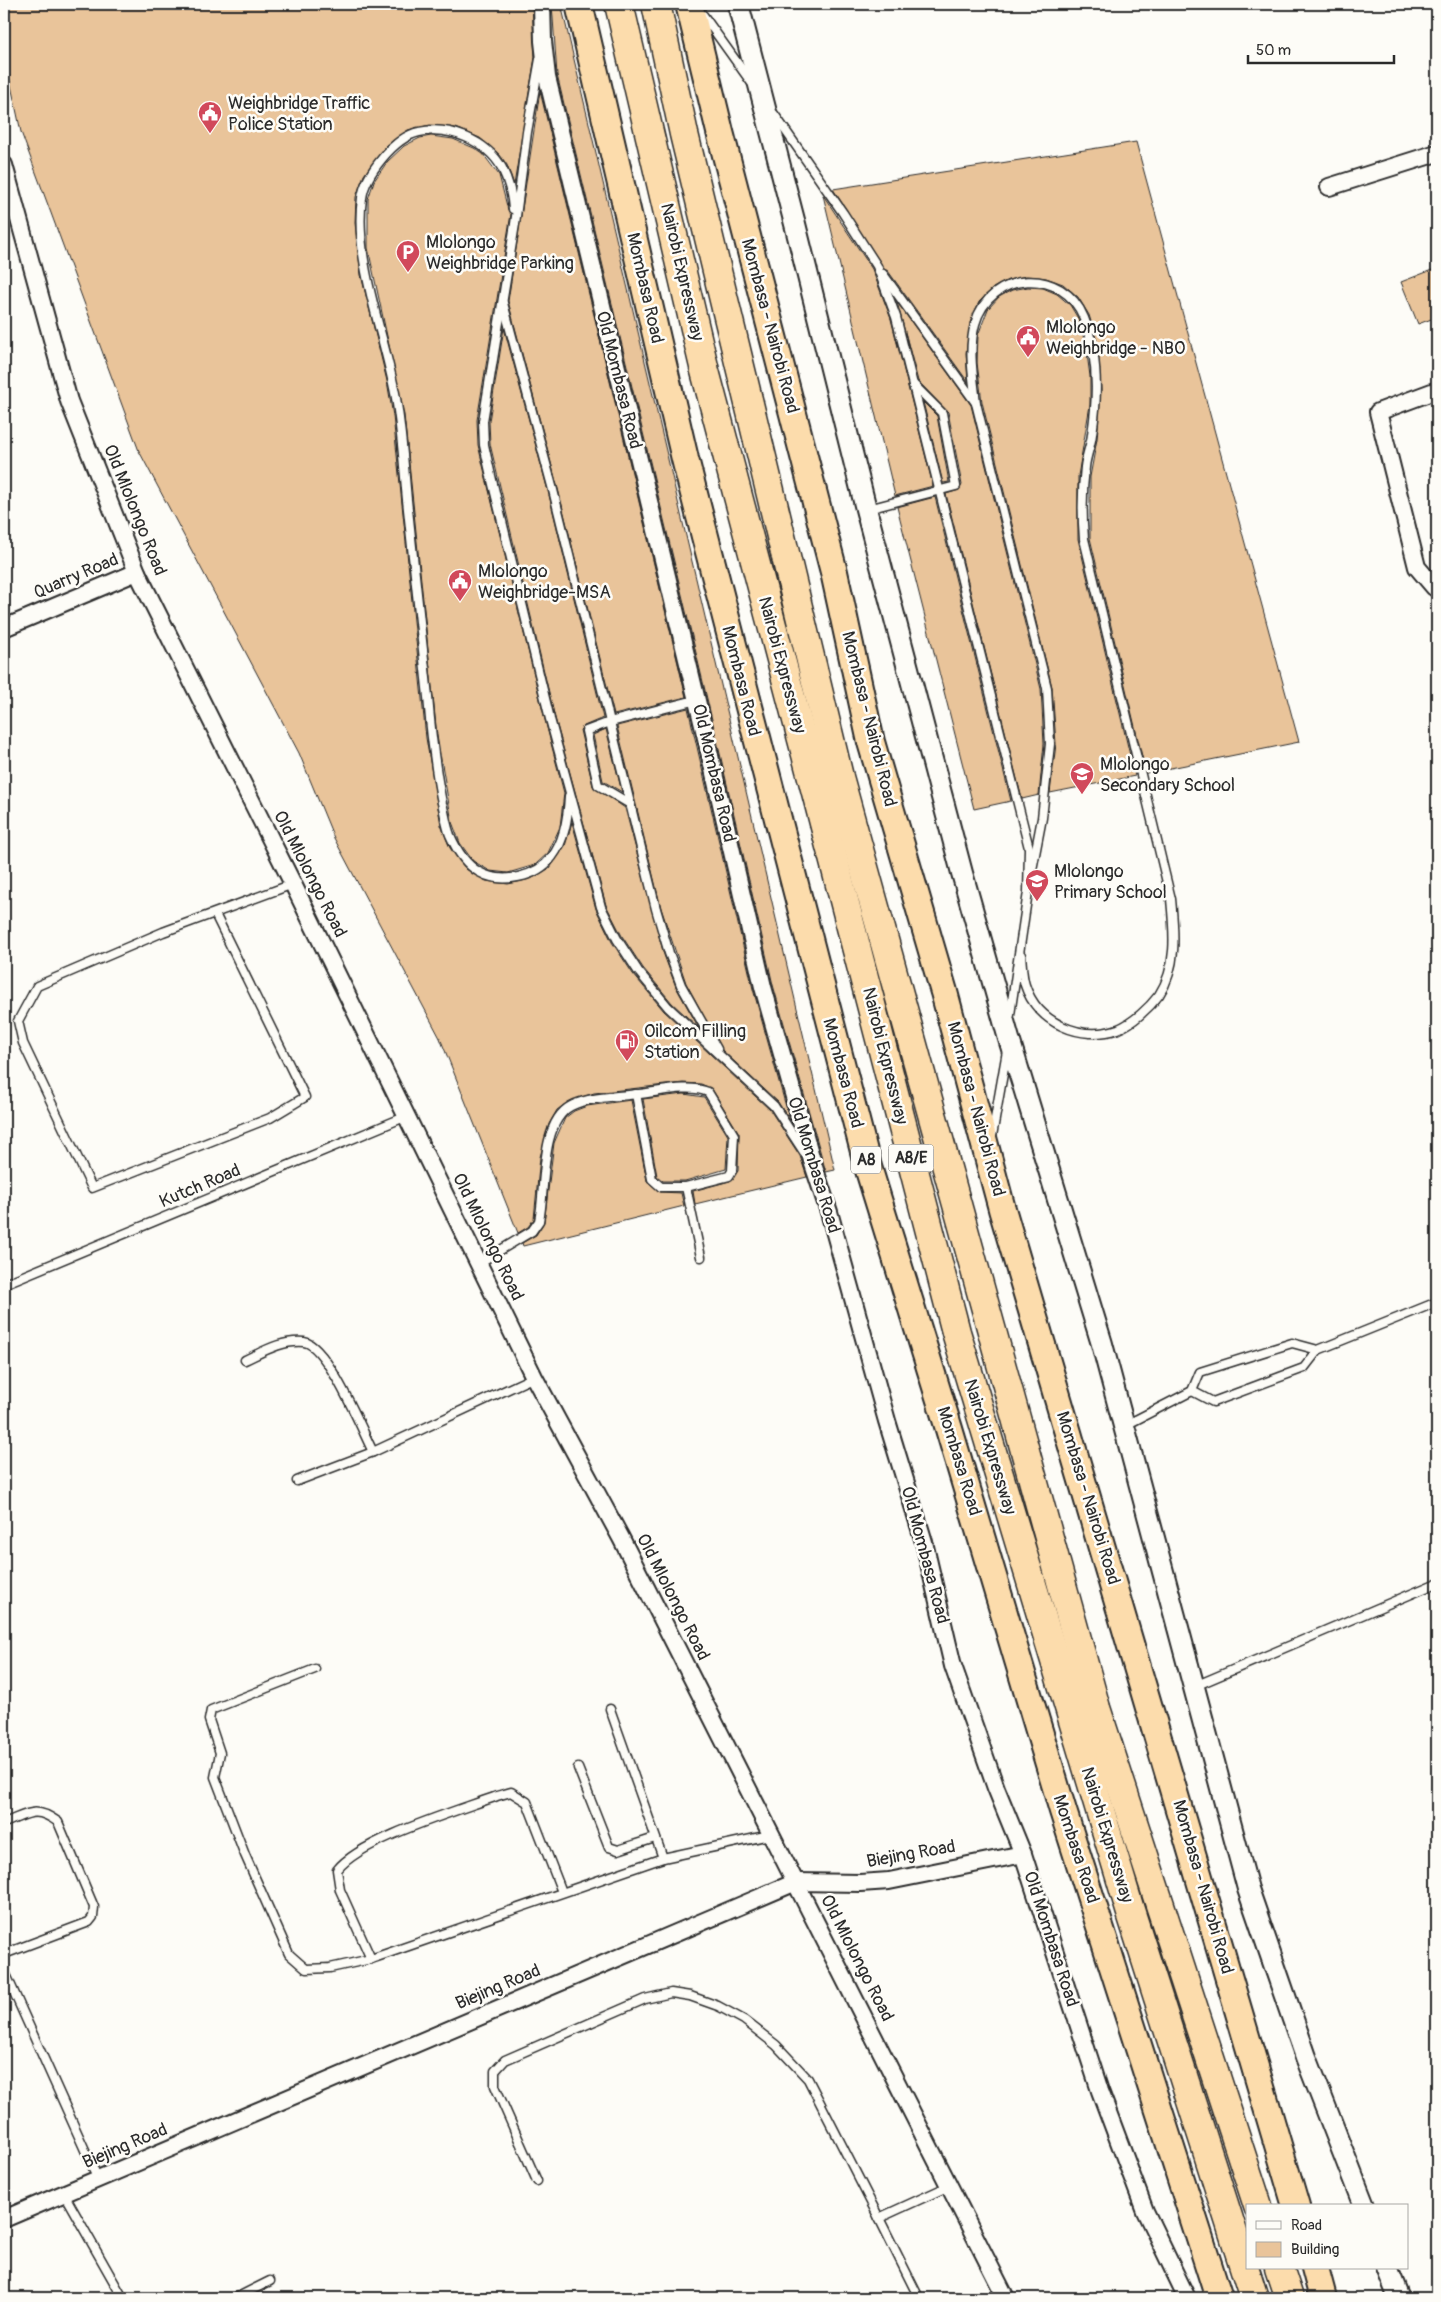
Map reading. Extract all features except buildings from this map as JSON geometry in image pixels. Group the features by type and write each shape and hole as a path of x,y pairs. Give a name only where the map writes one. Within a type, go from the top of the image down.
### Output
{"highway":[{"name":"Mombasa Road","path":"579,4 685,459 868,1167 950,1429 1063,1811 1219,2298"},
{"name":"Nairobi Expressway","path":"619,4 705,371 956,1332 1130,1910 1254,2298"},
{"name":"Nairobi Expressway","path":"656,4 684,134 844,796 1096,1708 1257,2204"},
{"name":"Mombasa - Nairobi Road","path":"689,4 720,132 834,572 871,742 944,992 1002,1209 1295,2204"},
{"path":"1280,2270 1288,2298"},
{"path":"1315,2270 1324,2298"}],"street":[{"name":"Old Mombasa Road","path":"542,4 543,41 547,77 557,123 763,987 812,1164 829,1212 887,1421 924,1542 953,1666 996,1788 1023,1854 1100,2091 1145,2211 1187,2298"},
{"path":"738,4 796,224 866,509 962,873 1009,1039 1102,1344 1248,1889 1306,2057 1363,2204"},
{"path":"1329,187 1437,153"},
{"name":"Old Mlolongo Road","path":"4,165 69,400 137,572 408,1116 534,1377 621,1538 1006,2298"},
{"path":"1437,390 1378,412 1417,567 1437,588"},
{"name":"Quarry Road","path":"4,628 137,572"},
{"name":"Biejing Road","path":"4,2219 796,1882 860,1883 889,1881 1023,1854"},
{"path":"1388,2270 1399,2298"}],"lane":[{"path":"698,4 705,19 843,213 877,266 976,403"},
{"path":"543,41 526,132 515,224 483,421 484,445 569,788 601,907 617,939 638,971 668,1007 774,1106 812,1164"},
{"path":"515,224 511,190 501,167 488,152 472,140 454,132 437,130 416,132 392,148 375,166 362,194 359,224 364,257 397,402 435,770 449,833 461,856 480,872 499,878 520,877 537,871 550,860 558,849 566,823 569,788"},
{"path":"877,266 896,317 1029,848 1028,892"},
{"path":"1002,1209 990,1162 994,1123 1009,1039 1010,1011 1020,943 1028,892 1042,818 1050,744 1047,688 976,403 970,348 975,322 985,304 995,292 1012,282 1032,280 1055,286 1071,299 1083,316 1092,349 1097,389 1092,434 1085,465 1081,508 1084,539 1171,898 1175,940 1172,962 1159,994 1132,1021 1118,1029 1102,1032 1080,1032 1061,1026 1044,1016 1033,1002 1024,984 1020,943"},
{"path":"502,299 553,490 630,804 669,953 681,985 722,1057"},
{"path":"866,509 956,486 942,413 913,384"},
{"path":"630,804 598,785 586,731 610,722 696,700"},
{"path":"215,914 305,1097 270,1118 92,1188 23,1043 18,1021 37,986 163,932 293,884"},
{"path":"479,1263 532,1231 539,1221 547,1148 552,1132 563,1112 581,1102 636,1094 702,1090 708,1092 733,1130 732,1171 729,1176 686,1187 661,1187 652,1179 636,1094"},
{"name":"Kutch Road","path":"4,1284 408,1116"},
{"path":"686,1187 701,1258"},
{"path":"1192,1391 1213,1402 1304,1368 1318,1350 1437,1302"},
{"path":"245,1360 282,1343 306,1342 320,1352 330,1367 373,1452"},
{"path":"1123,1426 1192,1391 1200,1372 1292,1343 1318,1350"},
{"path":"297,1481 373,1452 534,1377"},
{"path":"1195,1686 1437,1582"},
{"path":"315,1668 211,1710 209,1720 220,1752 215,1777 245,1855 290,1954 306,1970 330,1968 371,1959 663,1858 770,1835"},
{"path":"610,1709 663,1858"},
{"path":"578,1768 610,1847 618,1850 655,1838"},
{"path":"371,1959 340,1890 337,1870 345,1859 378,1841 497,1796 511,1792 527,1802 562,1892"},
{"path":"4,1823 36,1811 46,1814 58,1822 94,1907 93,1917 88,1922 4,1954"},
{"path":"4,1970 98,2179"},
{"path":"537,2181 494,2086 495,2071 504,2060 645,1999 672,1993 690,1996 718,2006 744,2020 776,2045 808,2079 919,2298"},
{"path":"880,2218 949,2186"},
{"path":"64,2194 123,2298"},
{"path":"236,2298 270,2281"}],"place":[{"name":"Weighbridge Traffic Police Station","path":"210,134"},
{"name":"Mlolongo Weighbridge Parking","path":"408,273"},
{"name":"Mlolongo Weighbridge - NBO","path":"1028,358"},
{"name":"Mlolongo Weighbridge-MSA","path":"460,602"},
{"name":"Mlolongo Secondary School","path":"1082,795"},
{"name":"Mlolongo Primary School","path":"1037,902"},
{"name":"Oilcom Filling Station","path":"627,1062"}]}
